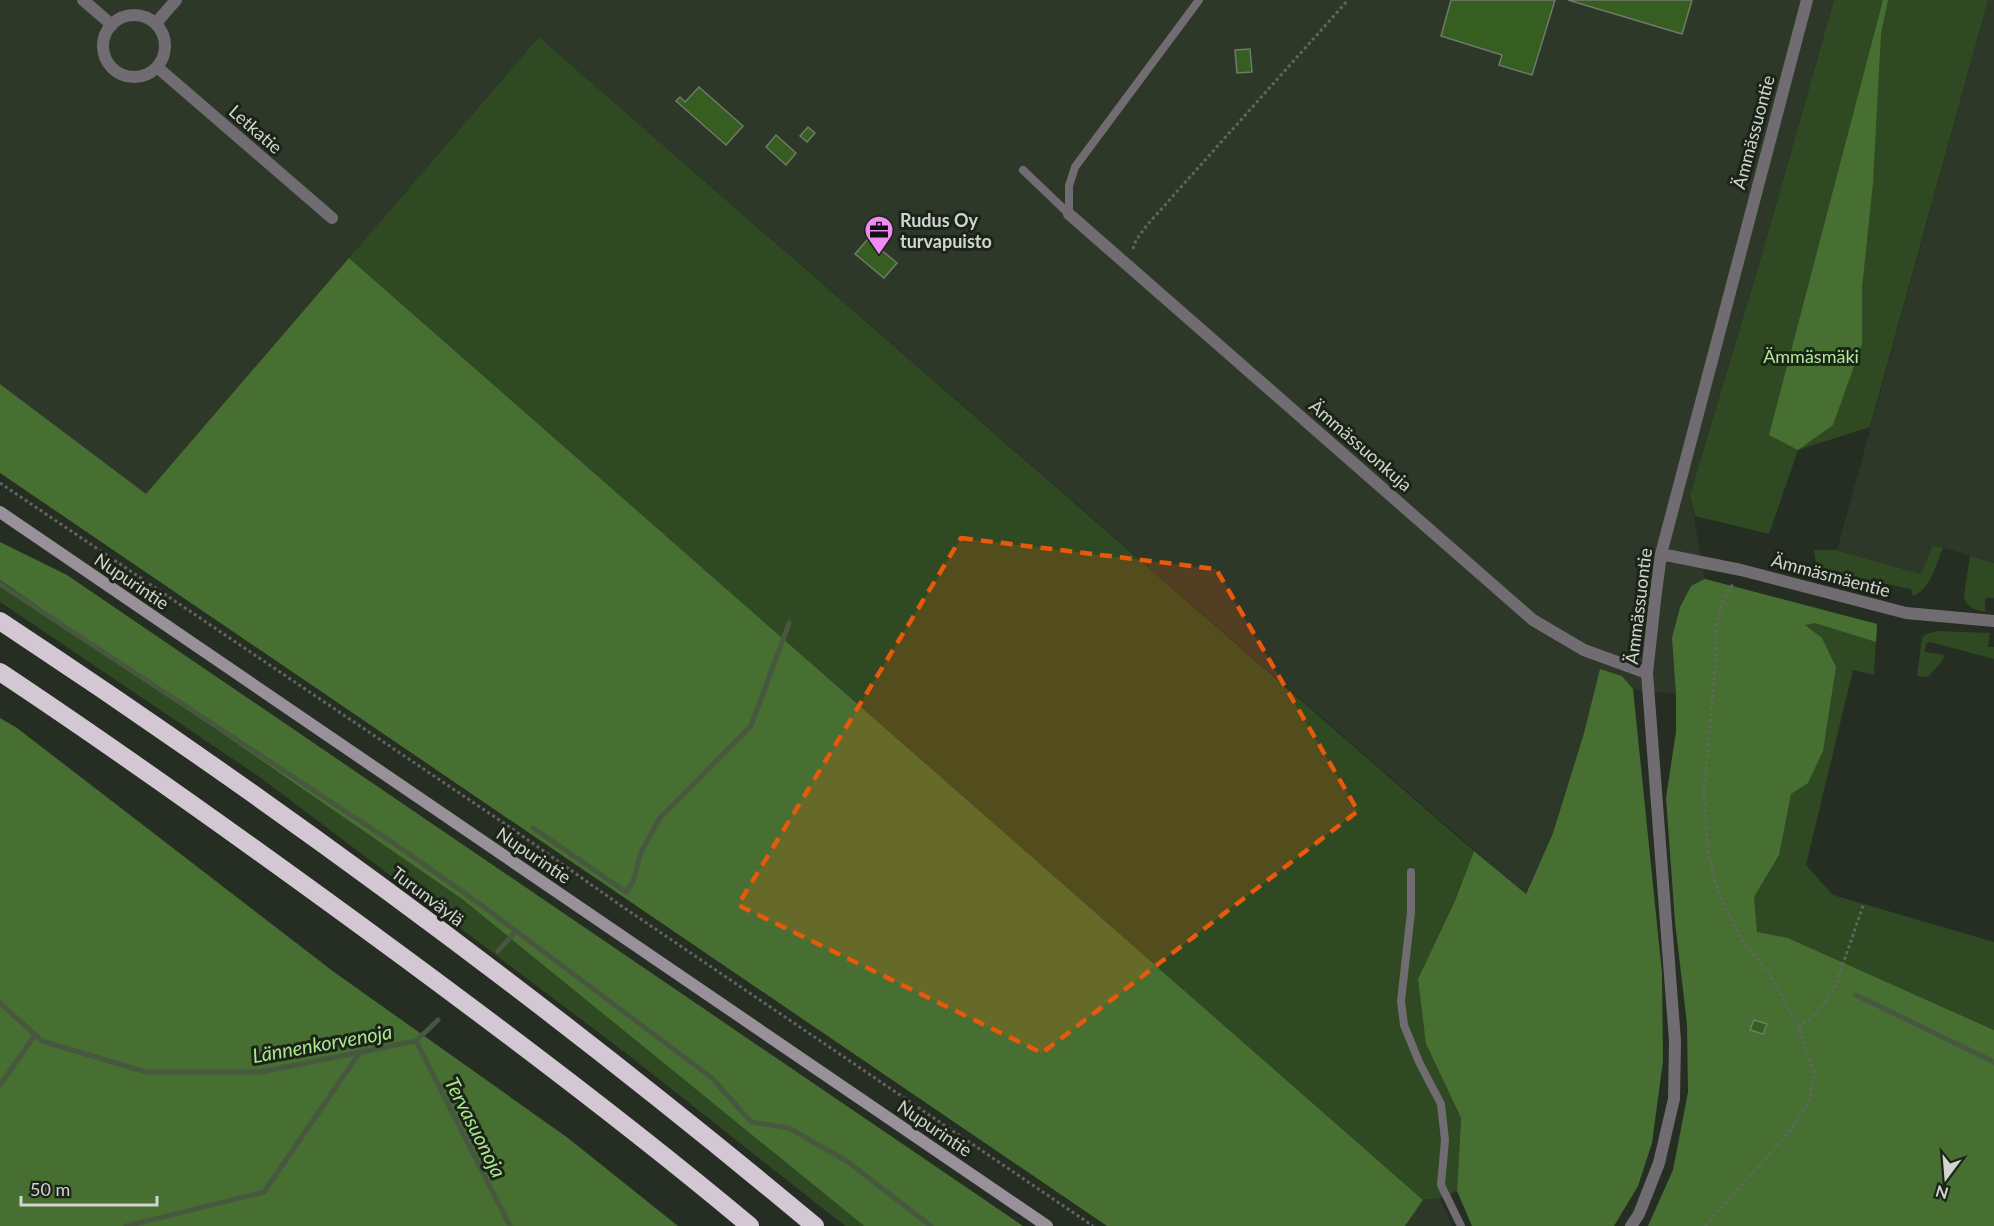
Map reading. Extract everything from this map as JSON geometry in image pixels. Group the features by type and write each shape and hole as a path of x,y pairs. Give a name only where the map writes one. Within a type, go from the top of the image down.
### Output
{"highway":[{"name":"Turunväylä","path":"0,621 99,686 360,872 613,1063 814,1226"},
{"path":"0,672 207,814 464,1002 585,1093 750,1226"}],"main road":[{"name":"Nupurintie","path":"0,512 1047,1226"}],"street":[{"path":"83,0 112,25"},
{"path":"156,23 176,0"},
{"name":"Ämmässuontie","path":"1631,1226 1639,1214 1659,1163 1674,1098 1675,1041 1647,673 1661,554 1807,0"},
{"path":"135,15 145,16 156,23 165,39 165,50 157,67 139,76 129,76 119,73 111,66 106,58 104,38 112,25 124,16 135,15"},
{"name":"Letkatie","path":"157,67 332,218"},
{"name":"Ämmässuonkuja","path":"1070,214 1533,620 1584,650 1647,673"},
{"name":"Ämmäsmäentie","path":"1661,554 1741,570 1906,613 1994,621"}],"lane":[{"path":"1070,214 1069,186 1075,167 1200,0"},
{"path":"1023,170 1070,214"},
{"path":"1411,872 1411,912 1401,1001 1404,1025 1419,1062 1441,1104 1444,1140 1441,1185 1461,1226"}],"path":[{"path":"1129,265 1136,240 1148,224 1348,0"},
{"path":"0,483 514,830 620,905 1093,1226"},
{"path":"1634,668 1635,600 1644,552"},
{"path":"1706,1226 1791,1130 1810,1100 1814,1072 1799,1028 1768,971 1741,939 1722,902 1708,855 1704,789 1716,659 1716,626 1723,601 1741,570"},
{"path":"1799,1028 1817,1012 1834,990 1863,903"}],"highlighted area":[{"path":"961,538 1216,569 1358,811 1042,1053 738,905"}],"shaded area":[{"path":"0,0 1834,0 1767,237 1690,494 1705,579 1691,586 1679,607 1672,638 1676,694 1633,689 1622,676 1600,669 1584,733 1553,833 1525,894 539,37 146,495 0,384"},
{"path":"1988,0 1994,0 1994,563 1934,545 1921,574 1837,550"},
{"path":"1440,1198 1452,1226 1405,1226 1423,1200"}],"green space":[{"name":"Ämmäsmäki","path":"1834,0 1988,0 1870,427 1798,450 1769,534 1695,516 1690,495 1767,237"},
{"path":"1883,0 1888,0 1881,33 1873,183 1862,288 1862,344 1833,425 1798,450 1769,435"},
{"path":"539,37 1474,851 1454,902 1426,1044 1461,1118 1457,1191 1440,1198 1423,1200 349,258"},
{"path":"349,258 1423,1200 1405,1226 1107,1226 0,473 0,384 146,494"},
{"path":"0,542 67,575 1023,1226 864,1226 462,899 0,580"},
{"path":"1933,545 1943,548 1929,582 1913,596 1911,589 1821,571 1816,563 1814,550 1836,550 1921,574"},
{"path":"1970,556 1994,563 1994,598 1985,598 1985,612 1966,603 1964,595"},
{"path":"1705,579 1877,624 1874,675 1853,670 1806,865 1833,895 1994,942 1994,1030 1788,938 1757,933 1666,798 1676,732 1672,638 1680,607 1691,586"},
{"path":"1705,579 1877,624 1876,642 1815,623 1805,625 1822,638 1836,667 1823,751 1808,783 1791,794 1779,855 1754,897 1757,932 1788,938 1994,1030 1994,1226 1648,1226 1673,1170 1688,1092 1687,1024 1675,922 1666,798 1676,732 1672,638 1680,607 1691,586"},
{"path":"0,580 462,899 864,1226 845,1226 627,1054 261,778 0,602"},
{"path":"1938,631 1990,633 1988,647 1994,647 1994,659 1930,642 1926,643 1925,652 1945,655 1928,677 1917,676 1922,638 1926,634"},
{"path":"1600,669 1622,676 1633,689 1662,973 1663,1061 1652,1143 1638,1186 1614,1226 1472,1226 1457,1191 1461,1118 1426,1044 1418,979 1454,903 1474,851 1526,894 1553,833 1584,733"},
{"path":"0,718 17,728 334,972 568,1138 678,1226 0,1226"}],"building":[{"path":"1451,0 1555,0 1532,75 1499,65 1502,55 1441,36"},
{"path":"1568,0 1692,0 1682,34"},
{"path":"1250,49 1252,72 1237,73 1235,50"},
{"path":"699,87 743,126 726,145 676,101 680,97 685,102"},
{"path":"808,127 815,133 807,142 800,136"},
{"path":"776,135 796,153 786,165 766,147"},
{"path":"868,239 897,263 884,278 855,254"},
{"path":"1754,1020 1767,1024 1763,1034 1750,1030"}],"waterway":[{"path":"0,584 392,842 484,907 712,1078 751,1122 789,1128 848,1162 931,1226"},
{"path":"533,828 626,892 633,882 641,852 660,818 751,726 789,623"},
{"path":"498,951 516,931"},
{"path":"1856,995 1994,1062"},
{"name":"Lännenkorvenoja","path":"0,1003 42,1041 146,1072 261,1072 416,1041"},
{"path":"416,1041 438,1020"},
{"path":"0,1085 35,1035"},
{"name":"Tervasuonoja","path":"416,1041 510,1226"},
{"path":"126,1226 264,1192 360,1052"}],"place":[{"name":"Rudus Oy turvapuisto","path":"879,256"}]}
